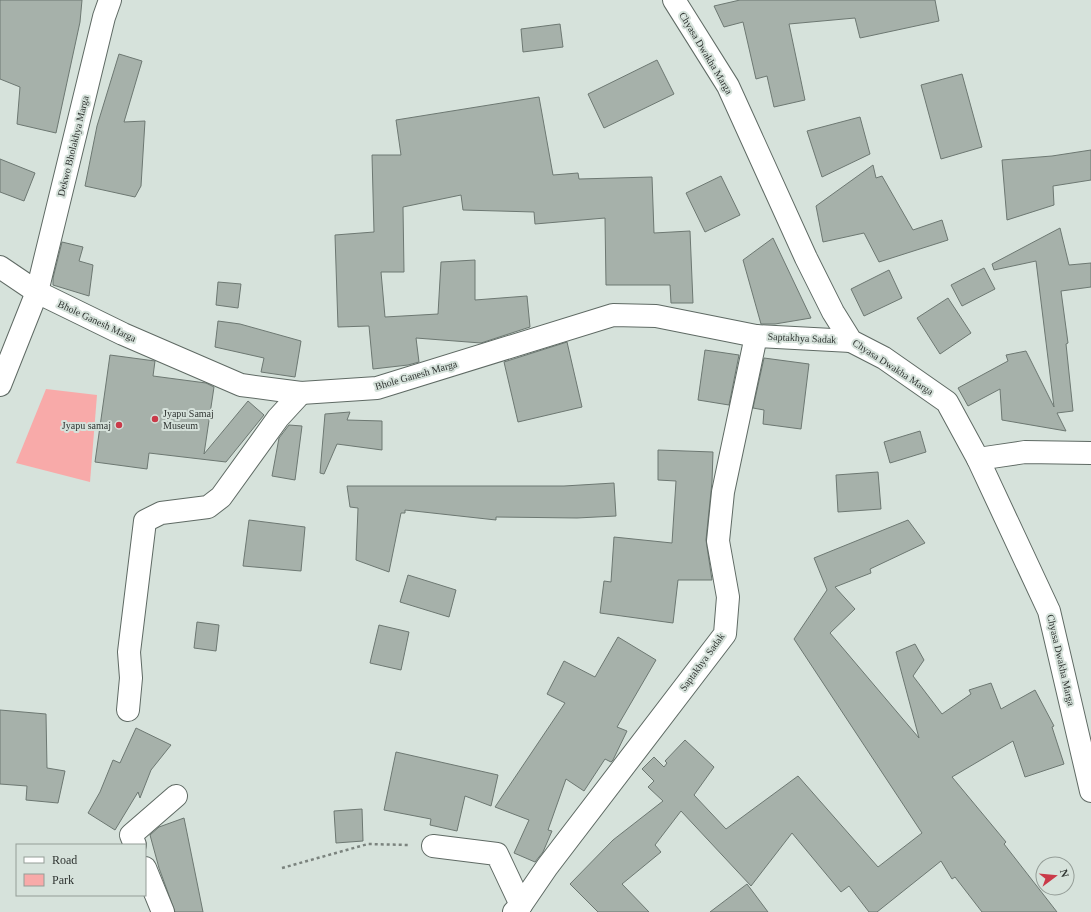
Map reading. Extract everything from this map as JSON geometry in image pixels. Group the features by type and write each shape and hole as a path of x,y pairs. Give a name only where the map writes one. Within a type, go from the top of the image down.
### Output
{"street":[{"name":"Dekwo Bholakhya Marga","path":"0,385 37,292 104,16 110,0"},
{"name":"Chyasa Dwakha Marga","path":"674,0 728,86 806,258 833,312 851,341 884,358 946,402 978,459 1049,611 1091,791"},
{"name":"Bhole Ganesh Marga","path":"0,267 37,292 123,334 241,384 301,393 377,388 613,315 656,316 756,336"},
{"name":"Saptakhya Sadak","path":"518,908 547,867 725,634 728,597 718,541 723,492 756,336 851,341"},
{"path":"128,710 131,678 130,652 145,521 161,513 208,507 221,497 278,418 301,393"},
{"path":"978,459 1025,452 1091,453"},
{"path":"135,844 131,835 176,796"},
{"path":"433,846 497,854 518,908"},
{"path":"146,870 163,912"}],"path":[{"path":"282,868 368,844 433,846"}],"green space":[{"path":"46,389 97,395 90,482 16,463"}],"building":[{"path":"0,0 82,0 80,22 56,133 17,124 20,87 0,79"},
{"path":"740,0 935,0 939,21 860,38 855,18 789,24 805,100 774,107 767,76 756,79 743,22 724,27 714,6"},
{"path":"560,24 563,47 523,52 521,29"},
{"path":"119,54 142,61 124,122 145,121 141,186 135,197 85,186 97,126"},
{"path":"657,60 674,94 604,128 588,94"},
{"path":"962,74 982,147 941,159 921,85"},
{"path":"539,97 553,175 578,173 579,179 652,177 654,233 690,231 693,303 671,303 670,285 606,285 605,218 535,224 534,212 463,210 461,195 403,207 404,272 381,272 385,317 438,314 441,262 475,260 475,300 527,296 530,327 481,343 416,338 419,362 408,365 373,369 369,326 338,327 335,235 374,232 372,155 401,155 396,120"},
{"path":"860,117 870,154 822,177 807,131"},
{"path":"1091,150 1091,180 1053,186 1054,205 1007,220 1002,160 1052,156"},
{"path":"0,159 35,173 24,201 0,192"},
{"path":"873,165 876,178 882,176 913,230 942,220 948,240 879,262 864,233 823,242 816,206"},
{"path":"721,176 740,215 705,232 686,193"},
{"path":"1060,228 1069,265 1091,263 1091,287 1061,291 1068,343 1066,344 1073,411 1057,413 1066,431 1002,420 1000,389 968,406 958,388 1008,361 1006,355 1026,351 1054,407 1036,261 994,270 992,264"},
{"path":"773,238 811,318 775,324 761,324 743,260"},
{"path":"62,242 83,247 79,261 93,265 89,296 53,285 53,278"},
{"path":"984,268 995,289 962,306 951,285"},
{"path":"889,270 902,298 864,316 851,289"},
{"path":"218,282 241,284 238,308 216,305"},
{"path":"948,298 971,333 940,354 917,318"},
{"path":"218,321 240,324 301,341 295,377 261,372 264,358 215,347"},
{"path":"567,342 582,407 518,422 504,362"},
{"path":"705,350 739,355 729,405 698,400"},
{"name":"Jyapu Samaj Museum","path":"110,355 155,361 153,376 206,383 214,387 204,454 248,401 264,415 226,462 149,453 147,469 95,462"},
{"path":"764,358 809,364 801,429 763,424 764,410 753,408"},
{"path":"350,412 347,420 382,421 382,450 337,444 324,474 320,473 325,414"},
{"path":"289,425 302,426 295,480 272,476 279,438"},
{"path":"920,431 926,452 890,463 884,442"},
{"path":"658,450 713,452 712,482 706,540 712,580 678,580 673,623 600,613 604,581 611,582 614,537 672,543 676,481 658,480"},
{"path":"878,472 881,509 838,512 836,475"},
{"path":"614,483 616,516 577,518 496,517 496,520 405,510 405,513 401,513 389,572 356,560 358,508 350,507 347,486 564,486"},
{"path":"249,520 305,527 301,571 243,566"},
{"path":"908,520 925,543 870,569 871,573 835,587 855,609 830,633 919,738 896,652 915,644 924,660 913,676 942,714 971,694 969,690 991,683 1001,709 1035,690 1054,726 1052,727 1064,764 1025,777 1013,741 952,777 1006,842 1004,844 1035,884 1035,896 1045,896 1057,912 982,912 955,877 952,879 941,861 877,912 869,912 849,886 841,892 792,833 751,886 681,811 655,845 661,852 622,884 649,912 598,912 570,884 613,840 663,801 648,787 654,781 642,769 654,757 664,767 667,763 665,761 685,740 714,767 694,795 726,829 798,776 878,867 922,833 794,639 827,590 814,558"},
{"path":"408,575 456,590 449,617 400,602"},
{"path":"197,622 219,625 216,651 194,648"},
{"path":"379,625 409,632 401,670 370,663"},
{"path":"618,637 656,660 617,727 627,731 613,760 611,762 605,759 584,791 566,779 548,830 552,831 543,852 535,862 514,853 529,820 495,807 565,703 547,694 564,661 595,677"},
{"path":"0,710 46,714 47,768 65,771 58,803 26,800 27,786 0,784"},
{"path":"136,728 171,745 151,770 140,798 138,792 115,830 88,813 100,792 113,760 120,763"},
{"path":"396,752 498,775 491,806 465,796 457,831 430,825 431,819 384,810"},
{"path":"362,809 363,841 336,843 334,811"},
{"path":"184,818 203,912 175,912 159,868 150,835 159,827"},
{"path":"747,884 768,912 710,912"}],"place":[{"name":"Jyapu Samaj Museum","path":"155,419"},
{"name":"Jyapu samaj","path":"119,425"}]}
